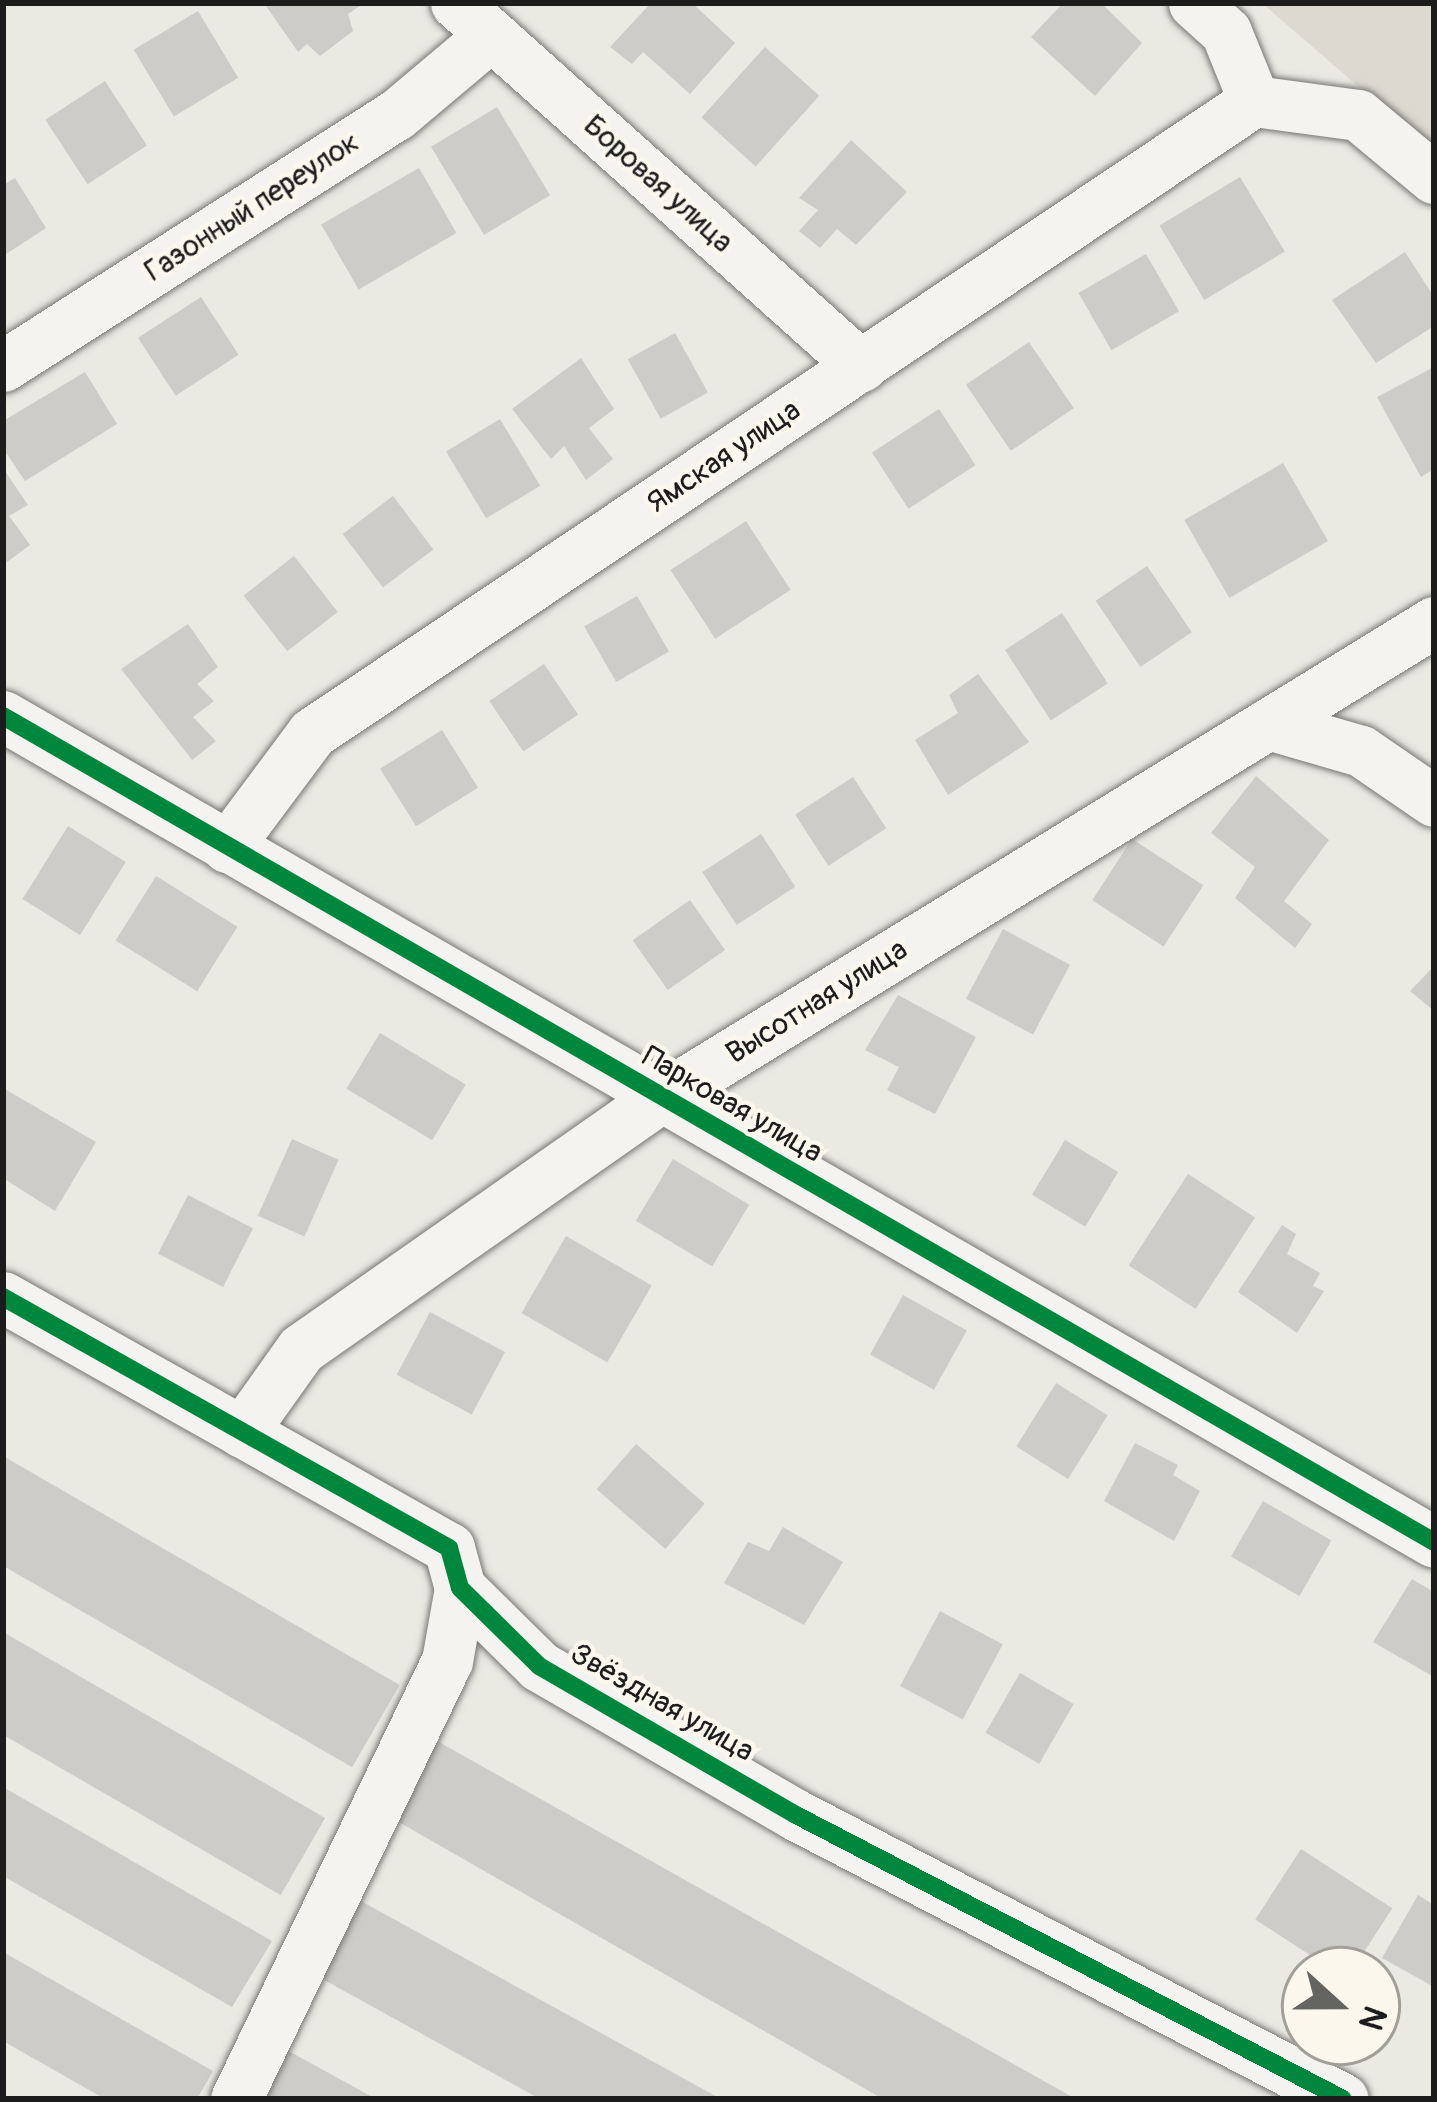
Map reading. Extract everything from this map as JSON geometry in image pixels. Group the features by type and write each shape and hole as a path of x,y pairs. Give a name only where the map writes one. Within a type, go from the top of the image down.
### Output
{"street":[{"path":"1195,3 1226,32 1254,100 1358,115 1434,178"},
{"name":"Газонный переулок","path":"3,366 396,115 473,19"},
{"name":"Боровая улица","path":"473,19 861,366"},
{"name":"Ямская улица","path":"227,847 312,733 1254,100"},
{"name":"Высотная улица","path":"242,1432 301,1349 660,1098 1434,622"},
{"name":"Парковая улица","path":"3,716 1434,1542"},
{"path":"1268,724 1361,751 1434,801"},
{"name":"Звёздная улица","path":"3,1297 448,1548 460,1588 539,1666 796,1816 1342,2099"},
{"path":"236,2099 447,1661 460,1588"}],"shaded area":[{"path":"1262,3 1434,3 1434,152"}],"building":[{"path":"264,3 364,3 348,14 353,31 320,56 307,44 298,52"},
{"path":"651,3 692,3 735,43 690,94 643,52 632,64 610,47"},
{"path":"1063,3 1101,3 1142,43 1095,96 1031,37"},
{"path":"198,11 238,78 174,116 134,50"},
{"path":"765,47 819,96 756,166 701,118"},
{"path":"105,81 147,146 87,184 45,120"},
{"path":"497,107 550,195 484,235 431,147"},
{"path":"851,140 907,192 856,245 837,229 820,248 799,231 818,210 799,198"},
{"path":"419,168 456,233 359,289 321,225"},
{"path":"1240,177 1285,252 1204,300 1159,225"},
{"path":"15,178 46,228 3,256 3,185"},
{"path":"1405,252 1434,297 1434,326 1376,363 1332,300"},
{"path":"1146,254 1179,311 1111,350 1078,293"},
{"path":"201,297 239,355 176,396 138,338"},
{"path":"675,333 708,392 661,419 628,359"},
{"path":"1029,342 1074,408 1011,451 966,384"},
{"path":"581,358 614,409 589,428 613,459 586,480 564,446 551,459 512,409"},
{"path":"1434,367 1434,469 1421,477 1377,397"},
{"path":"85,372 117,424 25,481 3,448 3,421"},
{"path":"939,409 975,465 908,509 872,453"},
{"path":"500,419 540,486 486,518 446,451"},
{"path":"1283,463 1328,541 1229,598 1184,520"},
{"path":"3,468 28,505 9,516 30,545 3,565"},
{"path":"393,496 433,550 383,587 343,534"},
{"path":"746,521 791,590 715,639 671,570"},
{"path":"294,556 338,612 287,651 244,595"},
{"path":"1147,566 1192,632 1140,667 1096,601"},
{"path":"637,596 669,651 616,682 584,626"},
{"path":"1062,613 1108,683 1051,720 1005,650"},
{"path":"188,624 218,667 197,684 214,701 193,717 216,741 192,760 121,669"},
{"path":"544,664 578,715 523,751 489,701"},
{"path":"978,674 1029,742 948,795 915,740 958,713 949,695"},
{"path":"442,730 478,788 416,826 380,769"},
{"path":"1256,776 1329,840 1284,901 1312,924 1295,948 1235,898 1255,867 1211,833"},
{"path":"853,777 886,828 828,866 795,815"},
{"path":"68,826 126,862 80,935 22,899"},
{"path":"761,834 795,887 737,925 702,872"},
{"path":"1132,839 1203,885 1164,947 1092,900"},
{"path":"156,876 237,927 197,991 116,940"},
{"path":"690,900 725,950 668,990 633,940"},
{"path":"1003,929 1070,965 1033,1034 966,999"},
{"path":"1434,966 1434,1011 1410,991"},
{"path":"898,995 976,1037 935,1114 887,1090 899,1067 865,1050"},
{"path":"380,1033 466,1085 432,1140 347,1089"},
{"path":"3,1088 96,1142 55,1211 3,1178"},
{"path":"292,1139 339,1160 304,1236 258,1216"},
{"path":"1065,1140 1118,1172 1085,1227 1032,1195"},
{"path":"673,1159 749,1205 712,1267 636,1221"},
{"path":"1188,1174 1255,1218 1196,1309 1129,1265"},
{"path":"188,1195 253,1228 223,1287 158,1254"},
{"path":"1282,1225 1296,1234 1287,1254 1320,1273 1313,1286 1324,1291 1297,1333 1238,1292"},
{"path":"566,1236 652,1286 607,1363 522,1313"},
{"path":"903,1295 967,1330 934,1390 870,1354"},
{"path":"430,1312 505,1352 472,1415 397,1375"},
{"path":"1056,1383 1108,1415 1068,1479 1016,1447"},
{"path":"1135,1443 1178,1465 1173,1475 1200,1491 1174,1541 1104,1501"},
{"path":"636,1444 705,1504 665,1549 597,1489"},
{"path":"3,1456 400,1685 352,1767 3,1566"},
{"path":"1263,1501 1331,1540 1299,1596 1231,1556"},
{"path":"783,1527 843,1562 804,1625 724,1583 748,1542 769,1551"},
{"path":"1412,1579 1434,1592 1434,1677 1373,1642"},
{"path":"940,1611 1003,1644 963,1719 900,1686"},
{"path":"3,1632 325,1818 281,1895 3,1735"},
{"path":"1020,1673 1074,1704 1039,1764 986,1733"},
{"path":"437,1741 1076,2099 883,2099 397,1821"},
{"path":"3,1787 272,1941 232,2007 3,1876"},
{"path":"1301,1849 1392,1908 1368,1946 1296,1946 1255,1919"},
{"path":"1418,1895 1434,1905 1434,1987 1401,1969 1401,1946 1389,1946"},
{"path":"359,1900 721,2099 540,2099 317,1976"},
{"path":"3,1952 213,2071 197,2099 105,2099 3,2041"},
{"path":"285,2049 376,2099 257,2099"}],"cycle path":[{"path":"3,716 1434,1542"},
{"path":"3,1297 449,1548 460,1588 539,1666 796,1815 1343,2099"}]}
